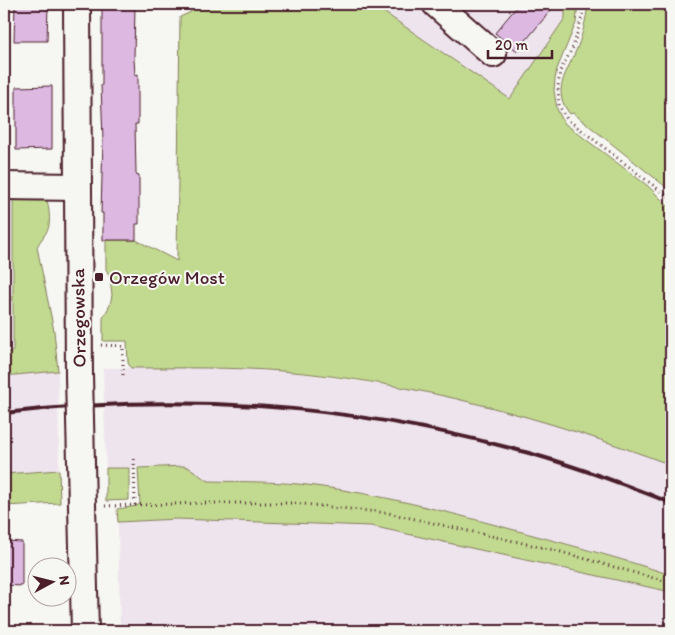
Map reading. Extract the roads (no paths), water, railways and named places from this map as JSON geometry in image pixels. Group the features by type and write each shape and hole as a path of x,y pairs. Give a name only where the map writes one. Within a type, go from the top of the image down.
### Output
{"street":[{"name":"Orzegowska","path":"77,4 79,375 85,631"},
{"path":"436,4 493,54"},
{"path":"4,186 77,187"}],"railway":[{"path":"4,413 68,407 196,403 321,412 384,421 510,448 592,473 671,503"}],"place":[{"name":"Orzegów Most","path":"99,277"}]}
